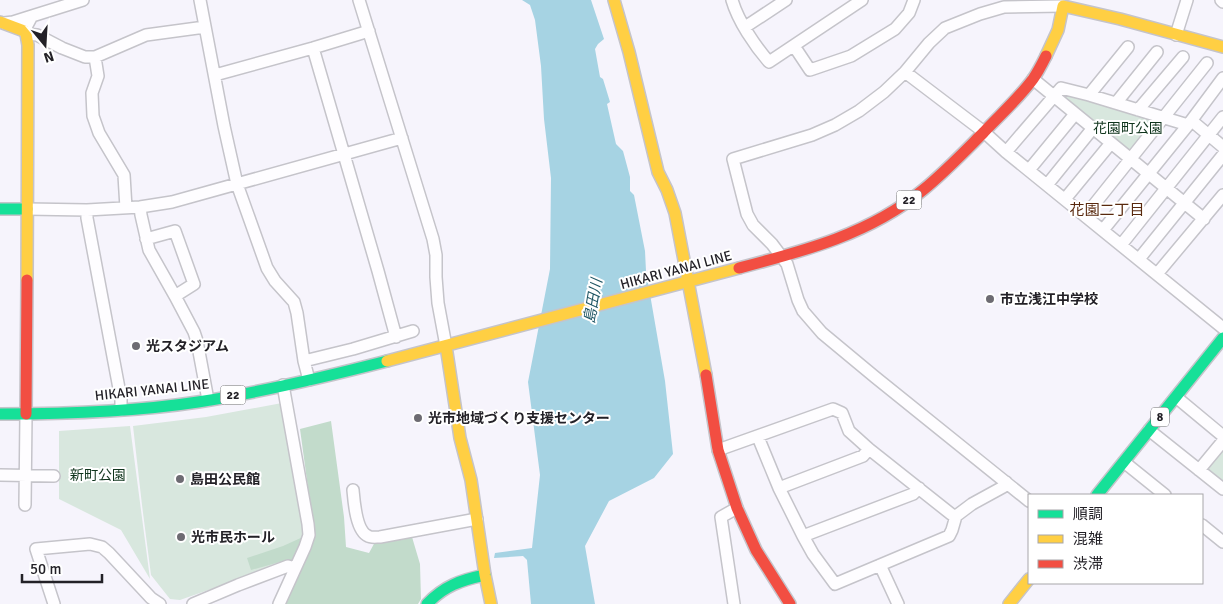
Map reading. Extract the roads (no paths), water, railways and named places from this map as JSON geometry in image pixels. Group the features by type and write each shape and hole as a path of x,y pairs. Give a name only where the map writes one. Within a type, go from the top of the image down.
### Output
{"main road":[{"path":"614,0 658,172 675,213 707,378 718,450 729,485 756,550 790,604"},
{"path":"1063,3 1223,47"},
{"name":"HIKARI YANAI LINE","path":"0,414 121,410 208,400 309,380 446,346 818,246 856,231 892,212 942,174 984,132 1032,78 1046,57 1058,30 1063,3"},
{"path":"2,23 25,33 28,45 26,414"},
{"path":"0,209 27,209"},
{"name":"8","path":"1097,494 1223,338"},
{"path":"446,346 460,438 471,480 491,604"},
{"path":"427,604 444,588 485,575"},
{"path":"1009,604 1028,579"}],"street":[{"path":"2,23 13,22 83,0"},
{"path":"200,0 224,126 238,184 267,268 275,281 294,302 309,380"},
{"path":"359,0 433,239 436,255 438,303 446,346"},
{"path":"732,0 755,46 769,62 857,1"},
{"path":"745,27 786,0"},
{"path":"794,46 810,70 851,56 895,29 909,13 914,0"},
{"path":"1176,35 1187,0"},
{"path":"1028,500 875,378 822,333 803,311 787,264 772,244 753,225 747,214 733,159 812,135 835,125 859,111 884,92 905,72 928,43 945,28 1004,7 1063,3"},
{"path":"32,16 25,33 37,35 85,57 95,58 146,35 205,27"},
{"path":"215,75 369,31"},
{"path":"1089,95 1128,47"},
{"path":"313,48 396,337"},
{"path":"1116,103 1157,52"},
{"path":"1138,110 1184,57"},
{"path":"95,58 98,76 92,93 92,116 99,133 124,175 126,208"},
{"path":"1085,216 1207,63"},
{"path":"905,72 984,132 1006,152 1223,328"},
{"path":"1032,78 1204,219"},
{"path":"1103,230 1190,123 1223,78"},
{"path":"1006,152 1061,88 1163,118 1190,123 1223,146"},
{"path":"1029,170 1075,114"},
{"path":"1121,245 1223,117"},
{"path":"1047,185 1093,128"},
{"path":"27,209 87,210 140,207 172,202 402,138"},
{"path":"1065,199 1111,143"},
{"path":"1139,259 1223,155"},
{"path":"1157,274 1223,195"},
{"path":"140,207 149,250 194,332 208,400"},
{"path":"87,210 121,399 121,410"},
{"path":"146,239 175,231 194,284 175,296"},
{"path":"304,361 413,331"},
{"path":"279,604 309,534 295,446 282,385"},
{"path":"1176,397 1223,436"},
{"path":"718,450 833,409 842,413 849,431 869,449 956,516"},
{"path":"25,506 26,414"},
{"path":"1149,430 1223,489"},
{"path":"758,437 779,488 803,536 813,554 836,584 949,536 956,516 972,504 1003,487 1006,482"},
{"path":"1199,470 1223,441"},
{"path":"779,488 862,456 869,449"},
{"path":"1124,462 1164,494"},
{"path":"0,475 54,476"},
{"path":"803,536 913,494 919,488"},
{"path":"353,490 357,518 362,532 368,537 380,538 477,519"},
{"path":"734,604 721,517 738,508"},
{"path":"1203,526 1223,542"},
{"path":"54,604 36,549 90,544 102,546 151,598 160,604"},
{"path":"880,565 898,604"},
{"path":"193,604 288,566 294,568"}],"water":[{"name":"島田川","path":"522,0 591,0 604,39 595,49 600,77 603,79 610,102 607,104 616,144 623,151 630,177 630,191 634,195 645,251 646,271 665,381 673,454 654,478 609,501 585,546 595,604 531,604 527,560 523,556 494,558 495,553 532,548 540,475 528,382 550,269 551,178 535,20 530,5"}],"place":[{"name":"市立浅江中学校","path":"990,299"},
{"name":"光スタジアム","path":"136,346"},
{"name":"光市地域づくり支援センター","path":"418,418"},
{"name":"島田公民館","path":"180,479"},
{"name":"光市民ホール","path":"181,537"}],"district":[{"name":"花園二丁目","path":"1107,210"}],"park label":[{"name":"花園町公園","path":"1128,128"},
{"name":"新町公園","path":"98,475"}]}
